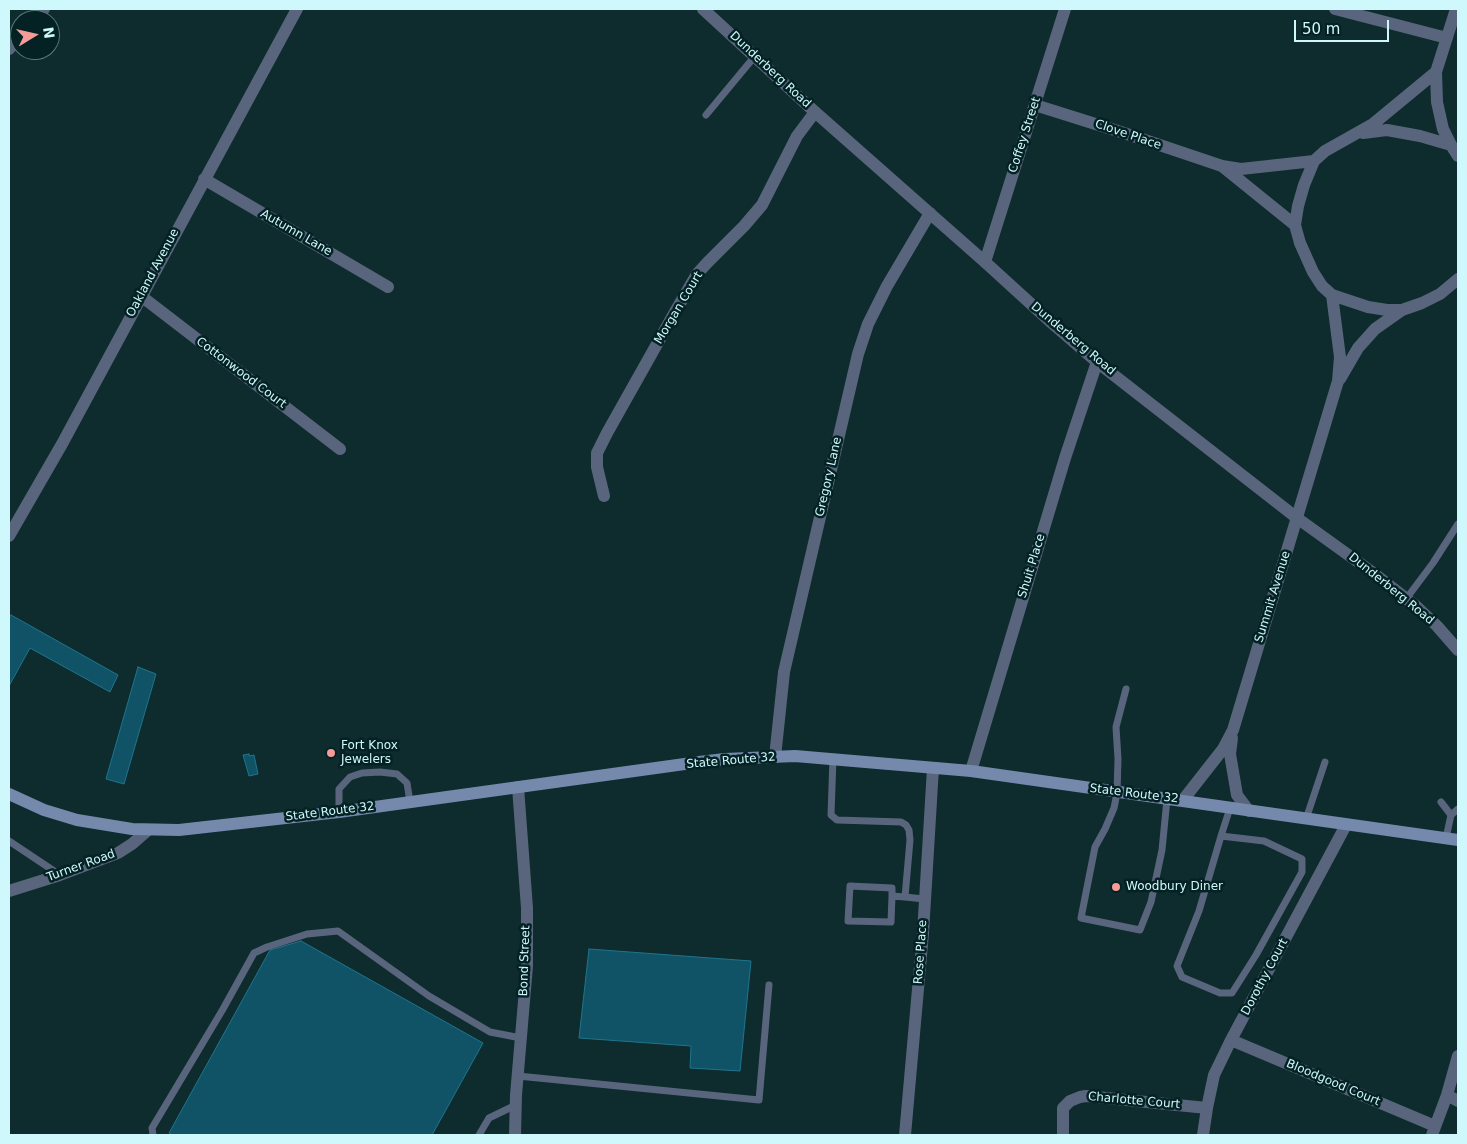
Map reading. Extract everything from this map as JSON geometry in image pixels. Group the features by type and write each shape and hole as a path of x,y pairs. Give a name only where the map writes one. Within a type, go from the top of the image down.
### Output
{"main road":[{"name":"State Route 32","path":"9,794 44,810 77,820 119,828 148,830 203,828 339,812 699,762 795,756 971,771 1452,839"}],"street":[{"name":"Oakland Avenue","path":"9,536 62,444 296,9"},
{"name":"Dunderberg Road","path":"703,9 815,112 1097,362 1297,518 1406,599 1437,626 1458,650"},
{"name":"Coffey Street","path":"985,262 1065,9"},
{"path":"1335,9 1447,38"},
{"path":"1456,9 1436,72 1437,102 1443,129 1458,156"},
{"path":"1332,295 1322,286 1313,272 1295,225 1304,185 1314,161 1325,151 1372,124 1436,72"},
{"name":"Clove Place","path":"1035,105 1222,166 1241,169 1314,161"},
{"name":"Morgan Court","path":"604,496 597,467 597,453 607,433 698,274 706,262 744,226 762,205 797,136 815,112"},
{"path":"1355,134 1387,130 1420,136 1451,145"},
{"name":"Clove Place","path":"1222,166 1295,225"},
{"name":"Autumn Lane","path":"204,179 388,287"},
{"name":"Gregory Lane","path":"775,757 784,672 858,354 868,324 887,286 930,213"},
{"name":"Summit Avenue","path":"1338,381 1358,348 1375,329 1402,310 1440,294 1458,279"},
{"name":"Summit Avenue","path":"1183,800 1223,749 1233,730 1338,381 1340,357 1332,295 1368,307 1402,310"},
{"name":"Cottonwood Court","path":"141,296 340,449"},
{"name":"Shuit Place","path":"971,771 1065,458 1097,362"},
{"path":"1233,730 1230,754 1237,795 1249,811"},
{"name":"Rose Place","path":"905,1135 922,933 933,768"},
{"name":"Bond Street","path":"515,1135 527,966 527,908 518,788"},
{"name":"Dorothy Court","path":"1203,1135 1206,1108 1214,1076 1231,1040 1346,825"},
{"name":"Turner Road","path":"9,891 60,875 118,853 148,830"},
{"name":"Bloodgood Court","path":"1231,1040 1434,1131"},
{"path":"1434,1131 1452,1098 1458,1056"},
{"name":"Charlotte Court","path":"1063,1135 1063,1108 1070,1101 1080,1097 1086,1096 1206,1108"}],"lane":[{"path":"706,115 755,56"},
{"path":"1406,599 1433,563 1458,524"},
{"path":"1126,689 1116,727 1118,759 1117,793 1114,808 1094,848 1081,918 1140,930 1151,902 1162,850 1167,799"},
{"path":"833,758 830,811 834,818 837,820 900,822 906,825 909,830 910,840 905,897"},
{"path":"1306,819 1325,762"},
{"path":"339,812 339,789 350,777 362,773 380,772 397,774 407,783 410,802"},
{"path":"1441,802 1450,818 1452,839"},
{"path":"1221,836 1264,841 1302,859 1302,872 1256,955 1232,993 1220,993 1182,978 1177,966 1199,911 1221,836 1230,808"},
{"path":"1450,818 1458,809"},
{"path":"1450,818 1458,823"},
{"path":"9,841 60,875"},
{"path":"850,886 892,888 892,896 891,922 848,921 850,886"},
{"path":"892,896 924,899"},
{"path":"153,1135 152,1128 224,1009 254,953 307,934 338,931 429,996 490,1032 521,1038"},
{"path":"518,1076 759,1100 769,985"},
{"path":"479,1135 488,1118 516,1105"}],"building":[{"path":"11,615 118,675 110,692 30,648 9,686 9,618"},
{"path":"138,667 156,674 124,784 106,779"},
{"path":"249,754 249,756 254,755 258,774 249,776 243,755"},
{"path":"301,941 483,1043 432,1135 173,1135 169,1133 270,950"},
{"path":"589,949 751,961 740,1071 690,1068 691,1046 579,1038"}],"place":[{"name":"Fort Knox Jewelers","path":"331,753"},
{"name":"Woodbury Diner","path":"1116,887"}]}
